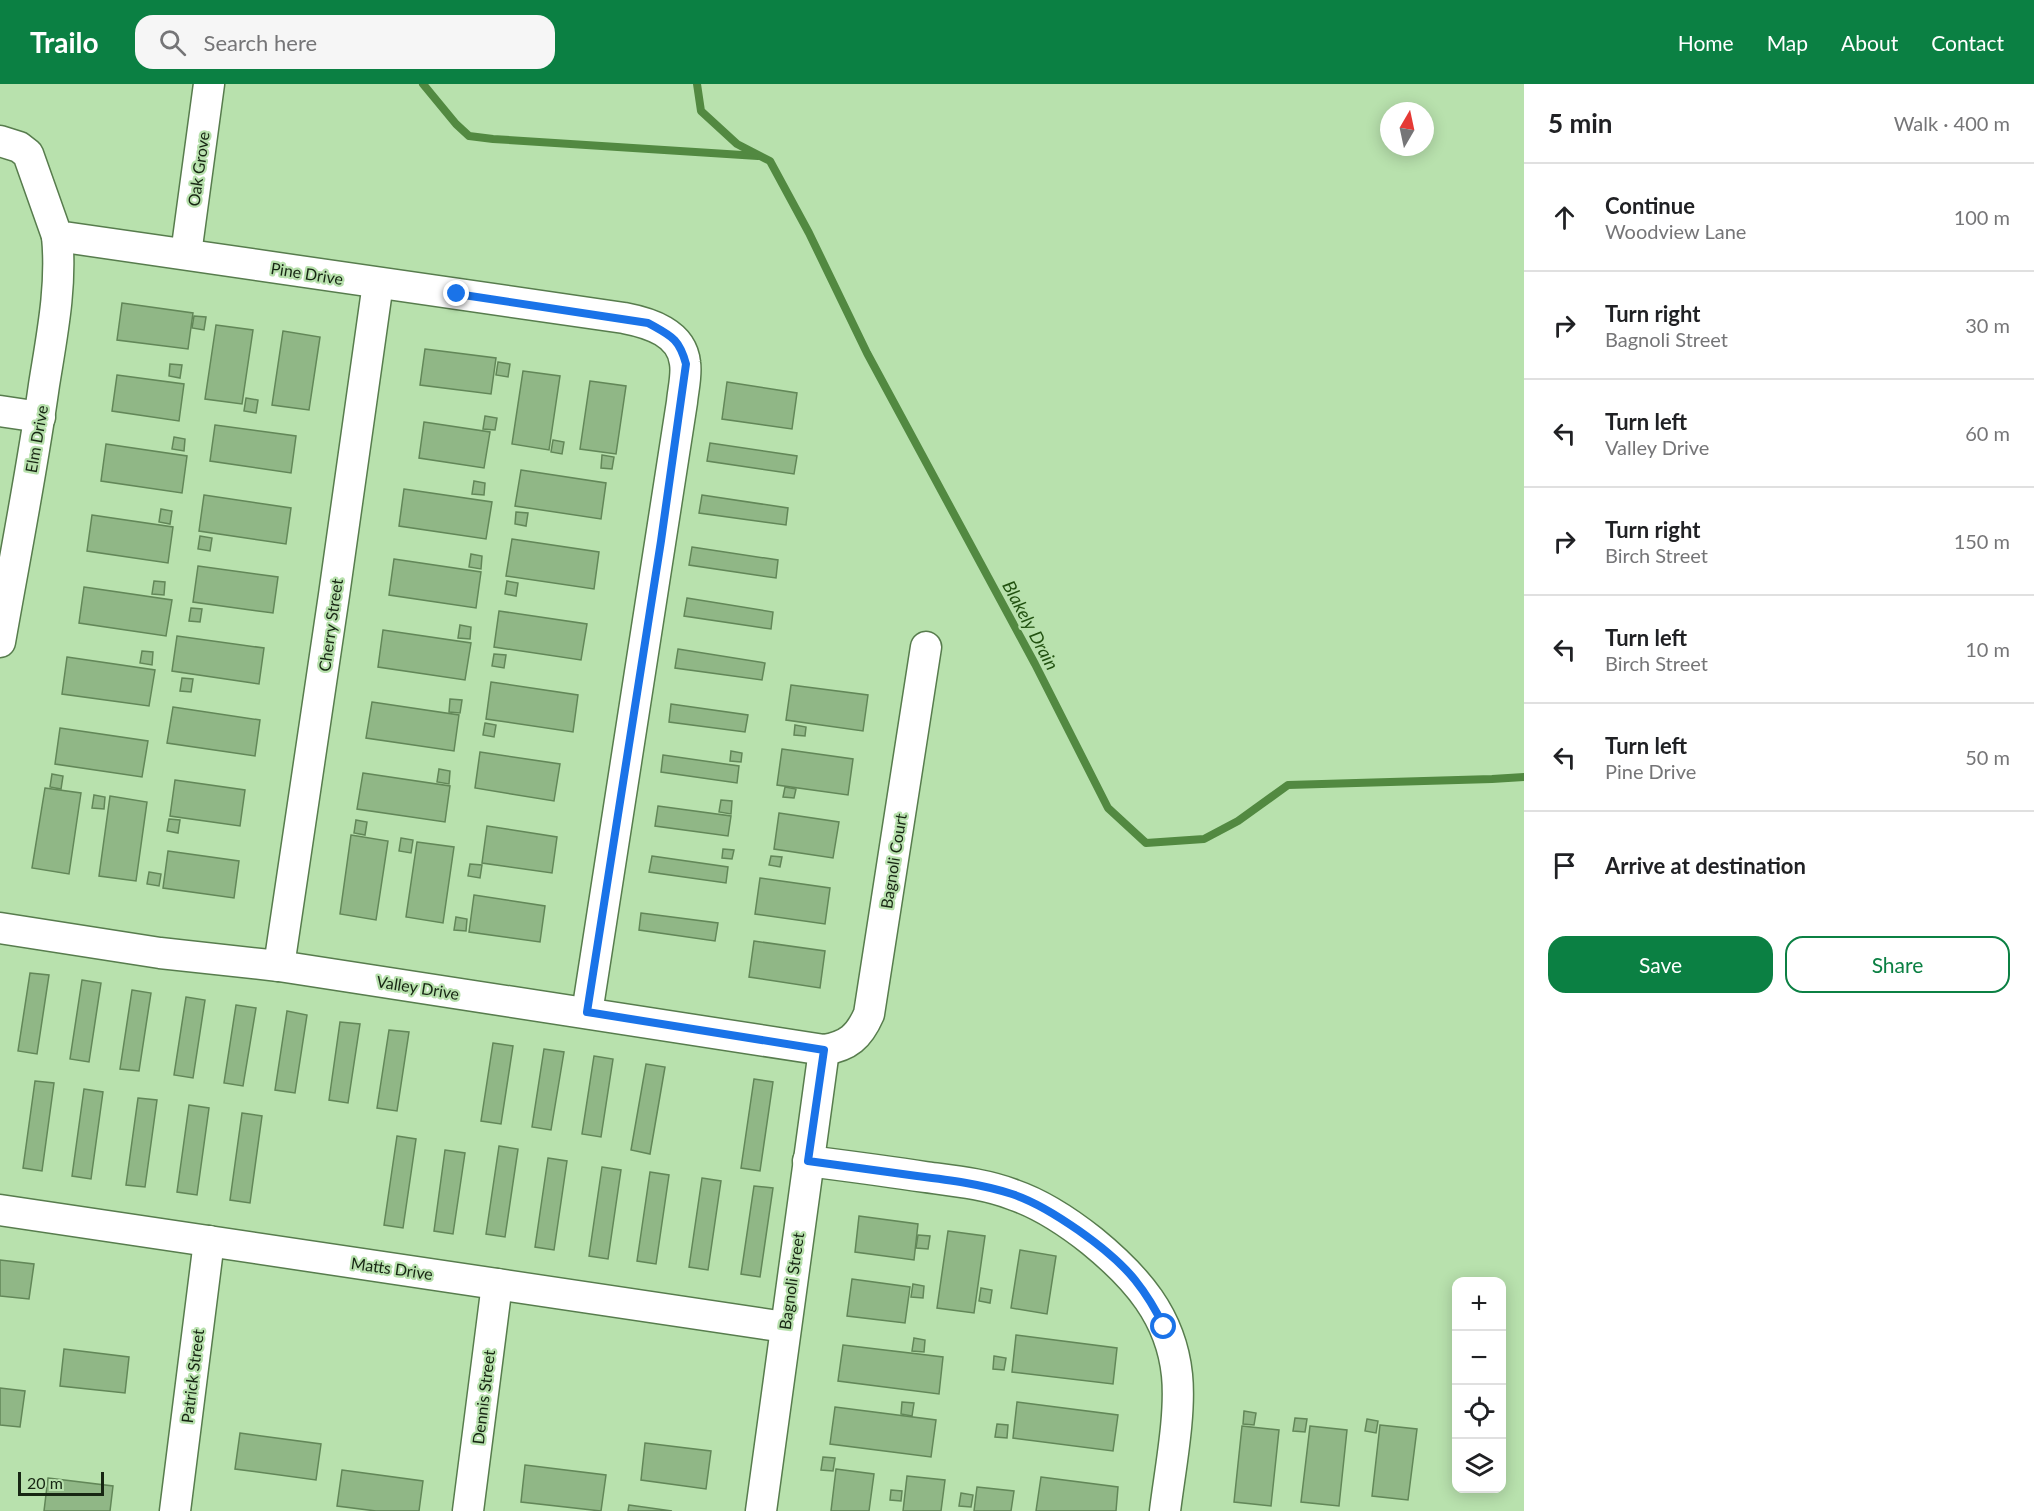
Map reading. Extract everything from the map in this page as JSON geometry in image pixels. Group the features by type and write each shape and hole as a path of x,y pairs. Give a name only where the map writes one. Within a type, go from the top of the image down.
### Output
{"street":[{"name":"Oak Grove","path":"186,254 209,84"},
{"path":"0,141 19,147 28,154 57,236"},
{"name":"Pine Drive","path":"57,236 624,318 648,323 670,336 681,347 686,364 682,402 587,1012"},
{"name":"Elm Drive","path":"0,642 40,417 57,301 59,260 57,236"},
{"name":"Cherry Street","path":"279,966 378,283"},
{"path":"0,411 40,417"},
{"name":"Bagnoli Court","path":"824,1050 837,1048 851,1041 862,1029 869,1014 926,647"},
{"name":"Valley Drive","path":"6,929 160,952 279,966 824,1050"},
{"name":"Bagnoli Street","path":"761,1511 824,1050"},
{"path":"808,1161 972,1183 1013,1194 1038,1205 1070,1224 1117,1262 1134,1279 1153,1305 1173,1352 1178,1397 1165,1511"},
{"name":"Matts Drive","path":"0,1210 785,1327"},
{"name":"Patrick Street","path":"175,1511 209,1241"},
{"name":"Dennis Street","path":"468,1511 497,1284"}],"building":[{"path":"122,303 193,313 188,349 117,340"},
{"path":"194,316 206,317 204,330 192,328"},
{"path":"216,325 253,330 242,404 205,399"},
{"path":"283,331 320,337 309,410 272,405"},
{"path":"425,349 496,358 491,394 420,385"},
{"path":"498,362 510,364 508,377 496,375"},
{"path":"170,364 182,365 180,378 169,376"},
{"path":"523,371 560,376 549,450 512,444"},
{"path":"117,375 184,384 179,421 112,411"},
{"path":"590,381 626,386 616,454 580,449"},
{"path":"727,382 797,393 792,429 722,419"},
{"path":"246,398 258,400 256,413 244,411"},
{"path":"485,416 497,418 495,430 483,429"},
{"path":"424,422 490,432 484,468 419,458"},
{"path":"215,425 296,436 291,473 210,461"},
{"path":"174,437 185,439 184,451 172,449"},
{"path":"553,440 564,442 562,454 551,452"},
{"path":"710,443 797,456 794,474 707,461"},
{"path":"106,444 187,456 182,493 101,481"},
{"path":"602,455 614,457 612,469 601,468"},
{"path":"521,470 606,483 601,519 515,506"},
{"path":"474,481 485,483 484,495 472,494"},
{"path":"404,489 492,502 486,539 399,526"},
{"path":"204,495 291,508 286,544 199,531"},
{"path":"702,495 788,508 786,525 699,513"},
{"path":"161,509 172,511 170,524 159,522"},
{"path":"516,512 528,513 526,526 515,524"},
{"path":"92,515 173,527 168,563 87,551"},
{"path":"200,536 212,538 210,551 198,549"},
{"path":"512,539 599,552 594,589 506,576"},
{"path":"692,547 778,560 776,578 689,565"},
{"path":"471,554 482,556 481,569 469,567"},
{"path":"394,559 481,572 476,608 389,595"},
{"path":"198,566 278,577 273,613 193,602"},
{"path":"154,581 165,582 164,595 152,594"},
{"path":"507,581 518,583 516,596 505,594"},
{"path":"84,587 172,600 166,636 79,623"},
{"path":"687,598 773,612 771,629 684,616"},
{"path":"191,608 202,609 200,622 189,621"},
{"path":"499,611 587,624 581,660 494,647"},
{"path":"460,625 471,627 470,639 458,638"},
{"path":"383,630 471,643 465,680 378,667"},
{"path":"177,636 264,648 259,684 172,671"},
{"path":"678,649 765,663 762,680 675,668"},
{"path":"142,651 153,652 152,665 140,663"},
{"path":"494,654 506,655 504,668 492,666"},
{"path":"67,657 155,670 149,706 62,694"},
{"path":"182,678 193,679 191,692 180,691"},
{"path":"491,682 578,695 573,732 486,719"},
{"path":"791,685 868,695 863,731 786,720"},
{"path":"450,699 462,700 460,713 449,712"},
{"path":"372,702 459,715 454,751 366,738"},
{"path":"671,704 748,715 745,732 669,722"},
{"path":"173,707 260,720 255,756 167,743"},
{"path":"485,723 496,725 494,737 483,735"},
{"path":"795,725 806,727 805,736 794,735"},
{"path":"60,728 148,741 142,777 55,764"},
{"path":"782,749 853,759 848,795 777,785"},
{"path":"731,751 742,753 741,762 730,761"},
{"path":"480,752 560,764 554,801 475,788"},
{"path":"663,755 739,766 737,783 661,772"},
{"path":"439,769 450,771 449,784 437,782"},
{"path":"363,773 450,786 445,822 357,809"},
{"path":"52,774 63,776 61,789 50,787"},
{"path":"175,780 245,790 240,826 170,816"},
{"path":"785,787 796,789 794,798 783,797"},
{"path":"45,788 81,793 69,874 32,868"},
{"path":"94,795 105,797 104,809 92,808"},
{"path":"110,796 147,802 136,881 99,876"},
{"path":"721,800 732,801 731,814 719,812"},
{"path":"658,806 731,816 728,836 655,826"},
{"path":"779,813 839,822 833,858 774,849"},
{"path":"169,819 180,820 178,833 167,831"},
{"path":"356,820 367,822 365,835 354,833"},
{"path":"487,826 557,837 552,873 482,863"},
{"path":"351,835 388,841 376,920 340,914"},
{"path":"401,838 413,840 411,853 399,851"},
{"path":"417,842 454,847 443,923 406,917"},
{"path":"723,849 734,850 732,859 722,858"},
{"path":"168,851 239,861 234,898 163,888"},
{"path":"652,856 728,867 726,883 649,872"},
{"path":"771,856 782,857 780,867 769,865"},
{"path":"470,864 482,865 480,878 468,876"},
{"path":"149,872 161,874 159,886 147,884"},
{"path":"760,878 830,888 825,924 755,914"},
{"path":"474,895 545,906 540,942 469,932"},
{"path":"641,913 718,923 715,941 639,930"},
{"path":"456,917 467,919 466,931 454,930"},
{"path":"754,941 825,951 820,988 749,977"},
{"path":"30,973 49,975 37,1054 18,1051"},
{"path":"82,980 101,983 89,1062 70,1059"},
{"path":"132,990 151,993 139,1071 120,1069"},
{"path":"186,997 205,1000 193,1078 174,1075"},
{"path":"236,1005 256,1008 243,1086 224,1083"},
{"path":"287,1011 307,1015 295,1093 275,1090"},
{"path":"340,1022 360,1024 348,1103 329,1100"},
{"path":"389,1030 409,1032 397,1111 377,1108"},
{"path":"493,1043 513,1046 501,1124 481,1121"},
{"path":"544,1049 564,1052 551,1130 532,1127"},
{"path":"594,1056 613,1059 601,1137 582,1134"},
{"path":"646,1064 665,1067 650,1154 631,1150"},
{"path":"754,1079 773,1082 760,1171 741,1168"},
{"path":"35,1081 54,1083 42,1171 23,1168"},
{"path":"84,1089 103,1092 91,1179 72,1176"},
{"path":"138,1098 157,1100 145,1187 126,1185"},
{"path":"189,1105 209,1108 197,1195 177,1192"},
{"path":"242,1113 262,1116 250,1203 230,1200"},
{"path":"397,1136 416,1139 403,1228 384,1225"},
{"path":"499,1146 518,1149 505,1237 486,1234"},
{"path":"445,1150 465,1153 453,1234 434,1231"},
{"path":"548,1158 567,1161 554,1250 535,1247"},
{"path":"602,1167 621,1170 608,1259 589,1256"},
{"path":"650,1172 669,1175 656,1264 637,1261"},
{"path":"702,1178 721,1181 708,1270 689,1267"},
{"path":"754,1186 773,1188 760,1277 741,1274"},
{"path":"859,1216 918,1224 914,1260 855,1252"},
{"path":"948,1231 985,1236 974,1313 937,1308"},
{"path":"918,1235 930,1236 928,1249 916,1248"},
{"path":"1020,1250 1056,1256 1047,1314 1011,1308"},
{"path":"0,1260 34,1264 29,1299 0,1296"},
{"path":"852,1279 910,1287 905,1323 847,1316"},
{"path":"913,1284 924,1286 923,1298 911,1297"},
{"path":"981,1288 992,1290 990,1303 979,1301"},
{"path":"1016,1335 1117,1348 1113,1384 1012,1372"},
{"path":"914,1338 925,1340 924,1352 912,1351"},
{"path":"843,1345 943,1357 939,1394 838,1381"},
{"path":"64,1349 129,1357 125,1393 60,1386"},
{"path":"994,1356 1006,1358 1004,1370 993,1369"},
{"path":"0,1388 25,1391 20,1427 0,1425"},
{"path":"902,1402 914,1403 912,1416 901,1414"},
{"path":"1017,1402 1118,1415 1113,1451 1013,1438"},
{"path":"835,1407 936,1420 931,1457 830,1444"},
{"path":"1244,1411 1256,1413 1254,1425 1243,1424"},
{"path":"1295,1418 1307,1419 1305,1432 1293,1431"},
{"path":"1367,1419 1378,1421 1376,1433 1365,1431"},
{"path":"997,1424 1008,1425 1007,1438 995,1437"},
{"path":"1380,1425 1417,1429 1408,1500 1372,1496"},
{"path":"1242,1426 1279,1430 1271,1506 1234,1502"},
{"path":"1310,1426 1347,1430 1339,1506 1301,1502"},
{"path":"240,1433 321,1444 316,1480 235,1469"},
{"path":"645,1443 711,1451 706,1489 641,1480"},
{"path":"823,1457 835,1458 833,1471 821,1470"},
{"path":"525,1465 606,1475 601,1511 521,1502"},
{"path":"836,1469 874,1474 869,1511 831,1511"},
{"path":"342,1470 423,1481 419,1511 376,1511 337,1506"},
{"path":"907,1476 945,1480 941,1511 903,1511"},
{"path":"1041,1477 1118,1487 1116,1511 1036,1511"},
{"path":"48,1478 113,1486 110,1511 44,1511"},
{"path":"977,1487 1014,1491 1011,1511 974,1511"},
{"path":"891,1490 902,1491 901,1501 890,1500"},
{"path":"961,1493 973,1495 971,1507 959,1506"},
{"path":"629,1505 672,1511 628,1511"}],"waterway":[{"path":"423,84 469,136 758,156"},
{"name":"Blakely Drain","path":"697,84 701,111 737,144 770,161 809,233 867,353 1035,664 1108,808 1146,843 1204,839 1238,821 1288,785 1524,777"}],"route":[{"path":"457,294 648,323 670,336 681,347 686,364 661,541 587,1012 824,1050 808,1161 972,1183 1013,1194 1038,1205 1070,1224 1117,1262 1134,1279 1153,1305 1164,1327"}]}
